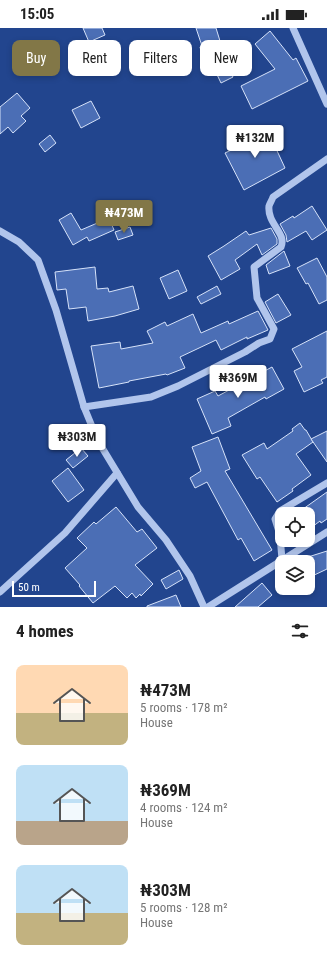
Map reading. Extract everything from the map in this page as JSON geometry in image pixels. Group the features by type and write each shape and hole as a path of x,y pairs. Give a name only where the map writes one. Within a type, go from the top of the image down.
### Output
{"street":[{"path":"293,28 327,104"},
{"path":"84,407 151,397 178,386 245,352 259,342 270,339 274,330 258,298 254,267 281,247 283,242 281,234 274,226 270,218 269,206 273,197 327,159"},
{"path":"0,231 20,242 38,260 56,310 84,407 98,441 138,507 166,540 190,576 204,607"},
{"path":"0,592 66,533 117,473"},
{"path":"282,555 280,534 275,519 280,511 327,484"},
{"path":"290,555 327,532"},
{"path":"208,607 275,564"}],"building":[{"path":"83,28 102,28 105,35 94,40 88,40"},
{"path":"196,28 216,28 220,40 200,40"},
{"path":"270,31 293,60 296,58 308,81 252,109 241,86 275,69 255,44"},
{"path":"218,76 232,76 233,77 221,83"},
{"path":"17,93 30,108 21,116 26,121 13,133 8,127 0,134 0,107"},
{"path":"91,101 100,118 81,128 72,110"},
{"path":"266,127 285,168 244,190 225,153 248,142 246,137"},
{"path":"50,135 56,143 45,152 39,144"},
{"path":"312,206 327,230 312,240 306,231 287,242 286,235 280,224 293,216 294,218"},
{"path":"71,213 81,230 109,218 114,230 89,241 87,237 73,245 59,220"},
{"path":"130,227 133,235 118,240 115,232"},
{"path":"271,228 277,239 277,244 262,255 257,244 235,260 240,269 221,280 208,256 246,231 249,235"},
{"path":"284,251 290,266 269,274 266,265"},
{"path":"317,258 327,277 327,300 319,304 308,283 306,284 297,268"},
{"path":"95,267 97,289 108,288 109,292 133,286 139,309 115,316 88,321 86,307 69,309 66,289 57,290 55,272"},
{"path":"178,270 187,291 169,299 160,278"},
{"path":"217,286 221,294 201,304 197,297"},
{"path":"278,294 291,315 276,323 265,302"},
{"path":"258,311 268,330 247,339 247,337 221,350 216,340 180,357 185,368 167,375 129,381 99,388 91,346 120,342 121,349 153,343 147,331 165,322 167,326 193,314 201,333 228,321 229,324"},
{"path":"327,331 327,377 321,380 323,383 304,392 294,371 302,367 292,349"},
{"path":"272,367 284,389 266,399 265,397 228,418 231,426 212,434 197,399 215,391 218,396"},
{"path":"300,423 313,442 296,454 311,475 292,489 293,491 277,502 260,477 257,479 242,455 264,443 267,449 293,431 292,429"},
{"path":"327,431 327,462 311,439"},
{"path":"218,437 230,469 225,471 272,550 254,561 241,538 238,540 207,482 195,488 190,478 201,471 192,447"},
{"path":"81,448 88,456 73,468 66,460"},
{"path":"68,468 84,490 68,502 52,481"},
{"path":"327,492 327,519 321,523 320,521 315,525 315,507 306,507"},
{"path":"116,507 137,532 142,529 157,548 135,565 153,584 141,596 140,594 136,598 132,593 127,598 115,586 93,603 65,568 87,548 77,538 94,522 96,524"},
{"path":"327,551 327,569 315,575 315,555"},
{"path":"179,570 183,579 166,589 161,580"},
{"path":"262,583 272,595 258,607 235,607"},
{"path":"176,595 181,607 147,607 147,606"}]}
